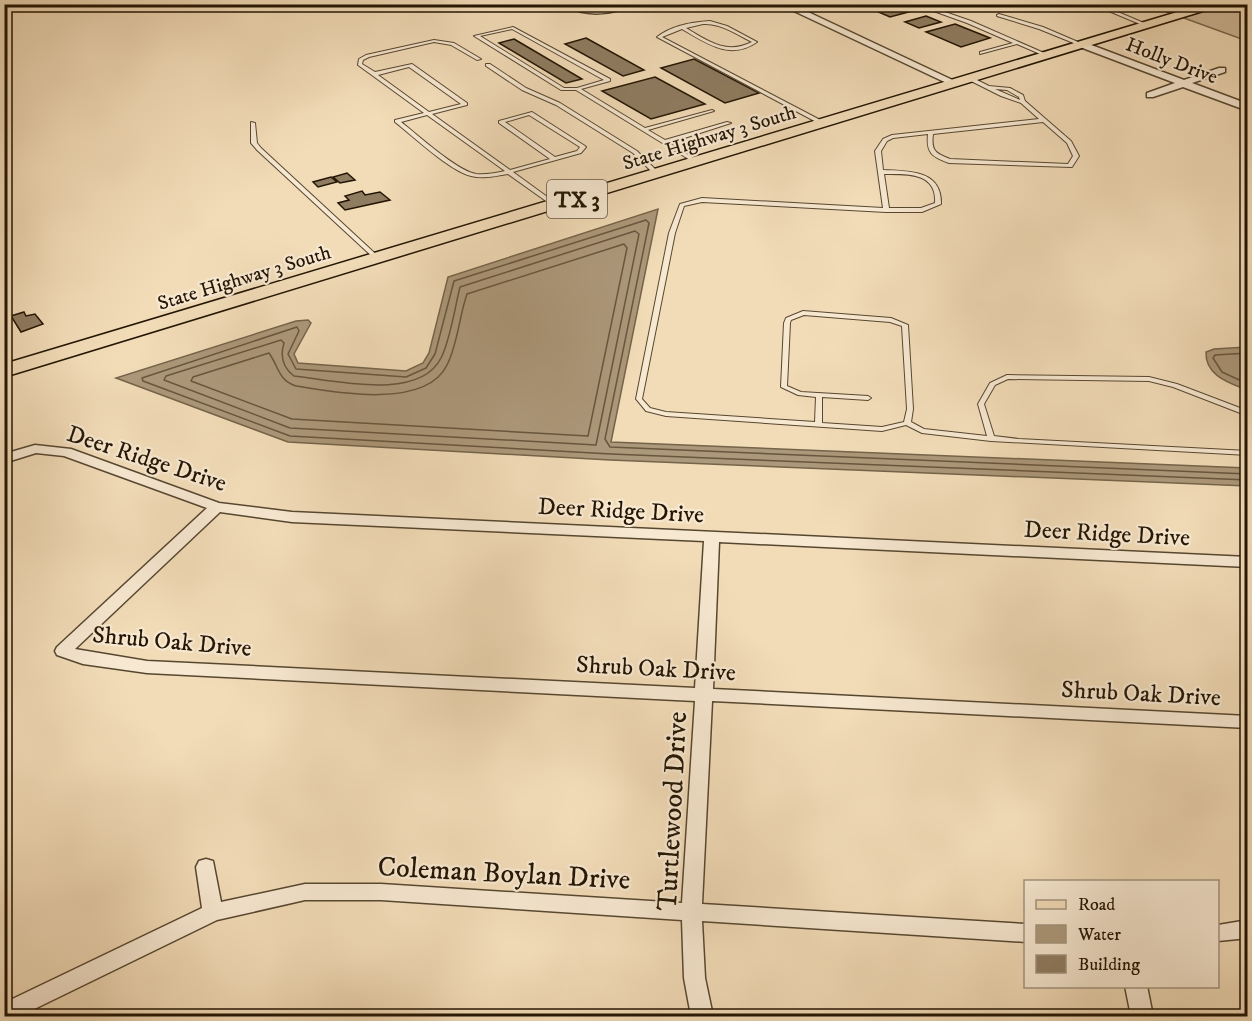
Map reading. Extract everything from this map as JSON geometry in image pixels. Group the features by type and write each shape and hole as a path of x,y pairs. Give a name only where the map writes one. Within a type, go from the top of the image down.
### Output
{"main road":[{"name":"State Highway 3 South","path":"4,372 1220,4"}],"street":[{"path":"568,4 581,11 594,13 630,4"},
{"path":"783,4 964,82"},
{"name":"Holly Drive","path":"1083,45 1248,108"},
{"path":"1150,95 1222,70"},
{"name":"Deer Ridge Drive","path":"4,459 35,449 66,452 216,507 292,517 1248,562"},
{"name":"Shrub Oak Drive","path":"216,507 63,651 83,658 147,667 1248,722"},
{"name":"Turtlewood Drive","path":"702,1017 693,955 692,911 712,537"},
{"path":"206,867 213,912"},
{"name":"Coleman Boylan Drive","path":"4,1014 213,912 305,892 370,892 1024,933"},
{"path":"1219,933 1248,929"},
{"path":"1136,988 1142,1017"}],"lane":[{"path":"916,4 969,22 1049,56"},
{"path":"1094,4 1149,26"},
{"path":"999,15 1041,28 1083,45"},
{"path":"683,28 721,49 731,50 755,42 714,23 683,28 665,32 659,37 824,124"},
{"path":"577,89 608,81 513,28 476,36 563,89 577,89 696,162"},
{"path":"479,59 445,41 421,42 361,59 360,64 555,205"},
{"path":"982,53 1017,43"},
{"path":"374,74 410,65 465,104 398,121 466,173 488,177 509,171 554,159 579,152 583,147 531,113 501,122 554,159"},
{"path":"488,65 524,89 558,104 635,152 657,174"},
{"path":"931,132 930,148 934,154 949,161 1070,166 1076,156 1074,149 1023,102 997,94 990,87 964,82"},
{"path":"644,130 712,111"},
{"path":"886,210 878,151 885,140 931,132 1043,120"},
{"path":"253,123 254,142 259,149 378,259"},
{"path":"665,142 729,123"},
{"path":"881,172 915,174 930,180 937,189 939,204 922,210 702,200 682,204 672,233 639,399 648,410 666,414 882,429 907,423 921,432 991,439 1248,453"},
{"path":"868,398 800,394 784,387 788,319 803,314 900,322 905,325 910,409 907,423"},
{"path":"991,439 981,404 992,384 1007,376 1149,379 1175,385 1248,414"},
{"path":"818,425 819,395"}],"shaded area":[{"path":"1148,5 1247,5 1247,41"}],"water":[{"path":"658,209 611,442 1247,468 1247,486 610,460 288,442 116,378 296,321 308,320 311,323 294,354 298,363 406,371 423,363 429,353 448,277"},
{"path":"1247,347 1247,390 1214,373 1207,360 1206,352 1214,349"}],"building":[{"path":"860,4 895,4 912,11 890,17"},
{"path":"926,16 941,22 919,28 905,22"},
{"path":"955,24 990,38 961,47 926,32"},
{"path":"586,38 644,70 623,76 565,44"},
{"path":"514,39 582,79 566,83 499,43"},
{"path":"694,59 759,93 725,103 661,68"},
{"path":"655,77 705,104 651,119 602,91"},
{"path":"347,173 355,180 340,183 333,177"},
{"path":"331,177 337,182 318,187 313,182"},
{"path":"362,191 365,195 380,192 390,200 345,210 338,203 349,200 345,196"},
{"path":"24,312 26,316 35,314 43,324 21,332 11,316"}],"railway":[{"path":"4,13 48,4"}]}
